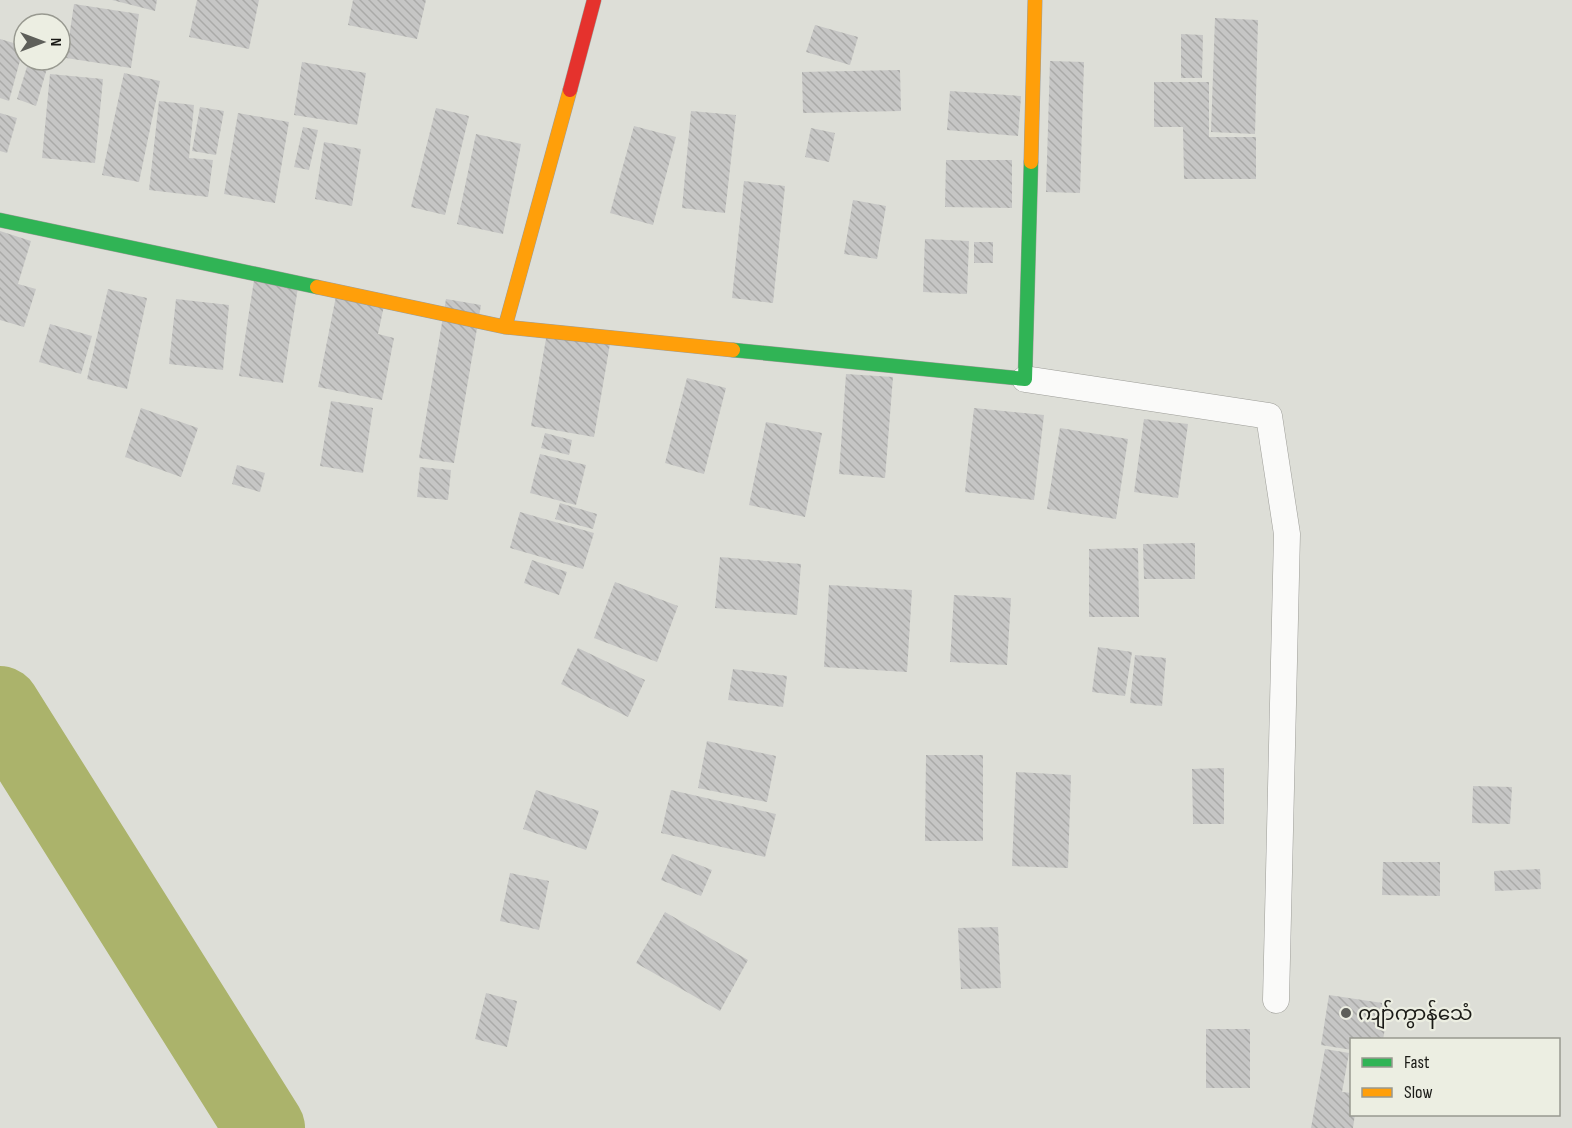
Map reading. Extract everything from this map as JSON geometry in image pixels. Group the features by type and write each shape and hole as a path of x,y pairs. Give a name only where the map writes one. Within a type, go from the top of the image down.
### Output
{"street":[{"path":"505,327 594,0"},
{"path":"0,220 505,327 1025,379 1035,0"}],"lane":[{"path":"1025,379 1269,416 1287,534 1276,1000"}],"building":[{"path":"112,0 157,0 155,11"},
{"path":"197,0 259,0 249,49 189,37"},
{"path":"353,0 426,0 417,39 348,25"},
{"path":"74,4 139,14 131,68 72,59"},
{"path":"1215,18 1258,20 1255,134 1211,132"},
{"path":"815,25 858,37 850,65 806,52"},
{"path":"1181,34 1203,35 1202,78 1181,78"},
{"path":"0,39 12,42 12,72 17,72 9,101 0,98"},
{"path":"1050,61 1084,62 1080,193 1046,192"},
{"path":"302,62 366,73 357,125 294,115"},
{"path":"900,70 901,111 803,113 802,72"},
{"path":"25,72 46,72 36,106 17,99"},
{"path":"124,73 160,81 139,182 102,175"},
{"path":"50,74 103,79 95,163 42,158"},
{"path":"1154,82 1209,82 1209,137 1256,137 1256,179 1184,179 1183,127 1154,127"},
{"path":"950,91 1021,96 1018,136 947,130"},
{"path":"159,101 194,105 189,158 213,160 208,197 149,190"},
{"path":"200,107 224,111 216,155 192,151"},
{"path":"436,108 469,116 445,215 411,207"},
{"path":"691,111 736,115 725,213 682,208"},
{"path":"0,113 17,118 7,153 0,151"},
{"path":"238,113 289,122 275,203 224,194"},
{"path":"634,126 676,137 653,225 610,213"},
{"path":"303,127 318,130 309,170 294,167"},
{"path":"811,128 835,133 829,162 805,157"},
{"path":"476,134 521,144 503,234 457,224"},
{"path":"324,142 361,149 352,206 315,199"},
{"path":"946,160 1012,160 1012,208 945,207"},
{"path":"744,181 785,186 773,303 732,298"},
{"path":"853,200 886,206 877,259 844,254"},
{"path":"0,231 31,241 18,284 36,289 24,327 0,320"},
{"path":"925,239 969,241 967,294 923,292"},
{"path":"974,242 993,242 993,263 974,263"},
{"path":"255,274 299,281 283,383 239,376"},
{"path":"108,289 147,298 127,389 87,379"},
{"path":"337,291 385,301 378,334 394,338 382,400 318,387"},
{"path":"176,299 229,305 223,370 169,364"},
{"path":"446,299 481,305 454,463 419,458"},
{"path":"50,324 92,336 81,374 39,362"},
{"path":"548,327 611,338 594,437 531,426"},
{"path":"846,374 893,377 885,478 839,474"},
{"path":"687,378 726,388 704,474 665,463"},
{"path":"331,401 373,408 363,473 320,466"},
{"path":"141,408 198,428 181,477 125,457"},
{"path":"974,408 1044,415 1034,500 965,492"},
{"path":"1144,419 1188,424 1178,498 1134,492"},
{"path":"766,422 822,433 805,517 749,505"},
{"path":"1060,428 1128,439 1116,519 1047,509"},
{"path":"545,433 572,440 569,455 541,448"},
{"path":"540,454 586,465 576,505 530,493"},
{"path":"237,465 265,473 260,492 232,484"},
{"path":"420,467 451,470 448,500 417,497"},
{"path":"560,503 597,514 593,529 555,519"},
{"path":"520,512 594,533 583,569 510,548"},
{"path":"1195,543 1195,579 1144,579 1143,544"},
{"path":"1138,548 1139,617 1089,617 1089,549"},
{"path":"720,557 801,564 797,615 715,608"},
{"path":"532,560 567,572 559,595 524,583"},
{"path":"615,582 678,606 657,662 594,638"},
{"path":"829,585 912,590 907,672 824,667"},
{"path":"954,595 1011,598 1007,665 950,662"},
{"path":"1098,647 1132,652 1125,696 1092,692"},
{"path":"578,648 645,680 628,717 561,684"},
{"path":"1135,655 1166,658 1162,706 1130,703"},
{"path":"733,669 787,676 783,707 728,700"},
{"path":"707,741 776,756 767,802 698,788"},
{"path":"926,755 983,755 983,841 925,841"},
{"path":"1224,768 1224,824 1193,824 1192,769"},
{"path":"1016,772 1071,775 1068,868 1012,866"},
{"path":"1473,786 1512,787 1510,824 1472,823"},
{"path":"536,790 599,811 586,850 523,829"},
{"path":"671,790 776,814 765,857 661,833"},
{"path":"672,854 712,870 701,896 661,880"},
{"path":"1383,862 1440,862 1440,896 1382,895"},
{"path":"1540,869 1541,889 1495,891 1494,871"},
{"path":"510,873 549,881 539,930 500,921"},
{"path":"665,912 748,960 720,1011 636,963"},
{"path":"998,927 1001,988 961,989 958,928"},
{"path":"486,993 517,1001 507,1047 475,1039"},
{"path":"1329,995 1389,1004 1383,1038 1350,1038 1350,1050 1321,1045"},
{"path":"1206,1029 1250,1029 1250,1088 1206,1088"},
{"path":"1325,1049 1349,1053 1342,1092 1350,1093 1350,1116 1355,1116 1353,1128 1311,1128"}],"waterway":[{"path":"0,706 265,1128"}],"traffic: fast":[{"path":"733,350 1025,379 1031,162"},
{"path":"0,220 317,287"}],"traffic: slow":[{"path":"1031,162 1035,0"},
{"path":"505,327 570,90"},
{"path":"317,287 505,327 733,350"}],"traffic: jam":[{"path":"570,90 594,0"}],"place":[{"name":"ကျာ်ကွာန်သေံ","path":"1346,1013"}]}
